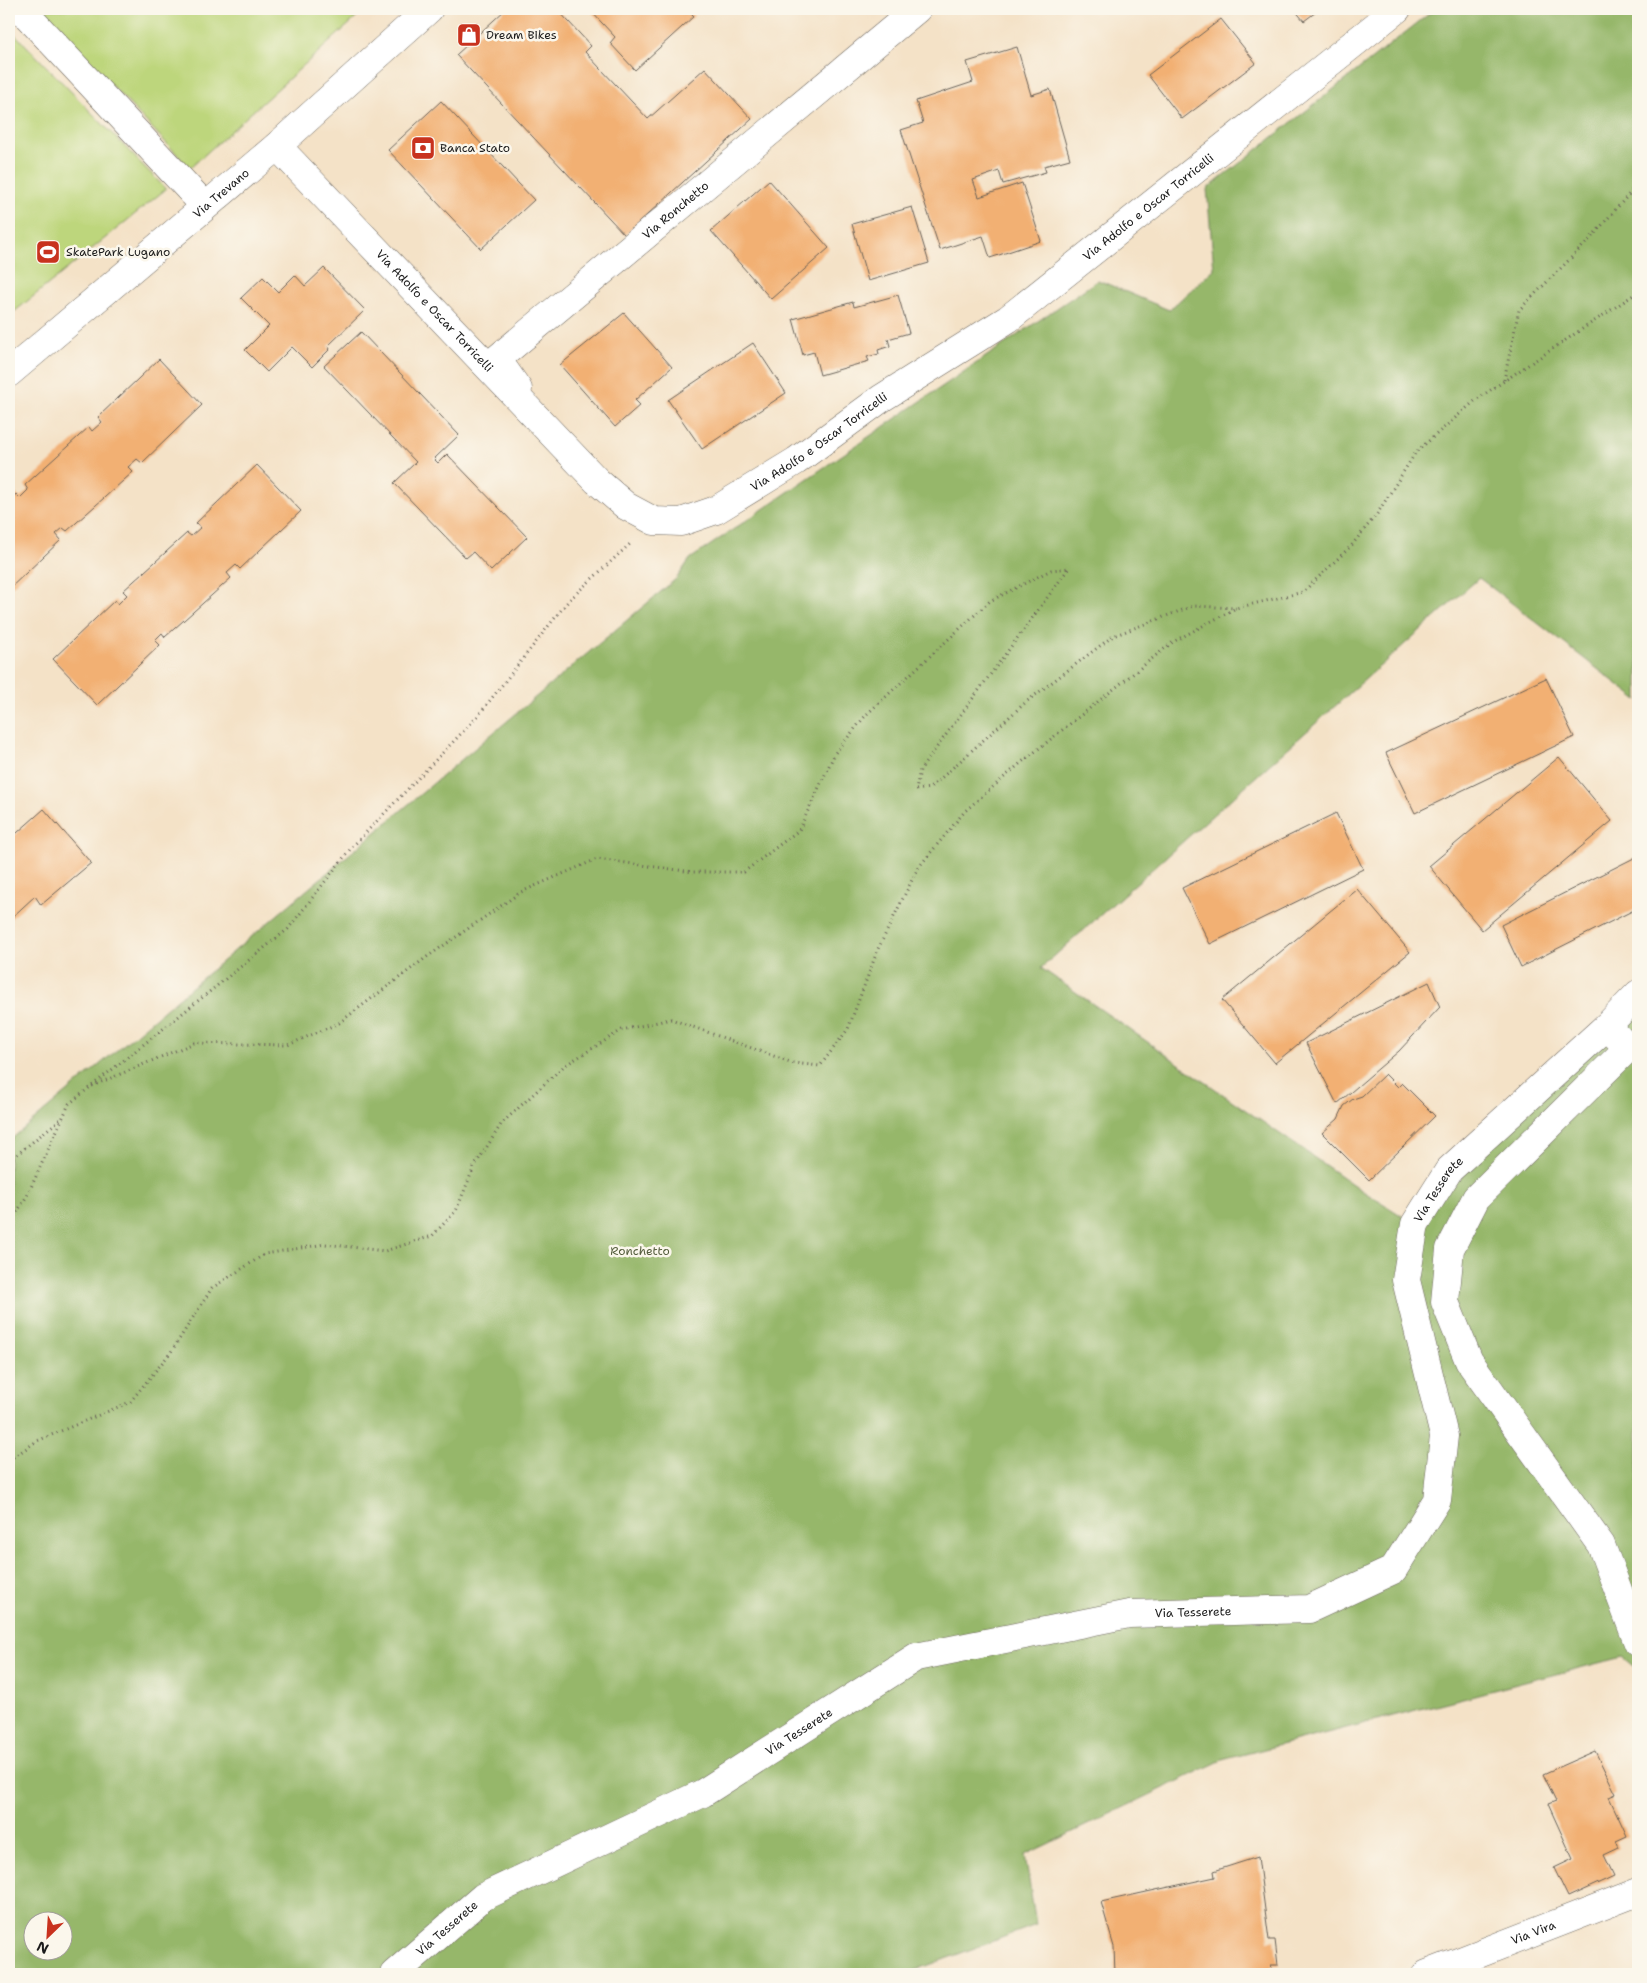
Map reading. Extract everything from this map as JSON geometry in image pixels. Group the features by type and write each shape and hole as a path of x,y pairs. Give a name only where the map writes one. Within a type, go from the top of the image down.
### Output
{"street":[{"path":"21,9 205,206"},
{"name":"Via Trevano","path":"9,373 277,146 429,9"},
{"name":"Via Ronchetto","path":"544,428 497,358 917,9"},
{"name":"Via Adolfo e Oscar Torricelli","path":"277,146 544,428 597,481 626,506 654,521 681,522 716,510 796,461 882,398 1008,319 1397,9"},
{"name":"Via Tesserete","path":"394,1974 483,1897 703,1793 916,1657 1129,1614 1309,1609 1393,1570 1437,1500 1444,1436 1406,1280 1415,1224 1449,1170 1607,1026 1638,994"},
{"path":"1607,1026 1628,1048 1476,1198 1450,1249 1445,1302 1469,1361 1600,1545 1638,1643"},
{"name":"Via Vira","path":"1427,1974 1638,1892"}],"path":[{"path":"1504,381 1519,310 1589,240 1638,184"},
{"path":"9,1460 37,1441 130,1402 170,1352 212,1288 265,1254 325,1244 385,1251 432,1236 456,1211 474,1167 502,1123 564,1066 622,1030 671,1019 793,1064 820,1066 848,1029 878,949 918,868 965,811 1022,762 1174,642 1236,608 1304,592 1351,546 1377,514 1416,452 1477,398 1638,292"},
{"path":"9,1225 28,1196 69,1104 288,929 352,847 477,717 569,600 654,521"},
{"path":"92,1086 194,1042 288,1045 339,1023 427,957 521,892 597,859 693,872 744,872 799,830 835,753 867,714 990,601 1051,570 1069,568 920,770 916,790 930,788 1026,702 1113,636 1193,606 1236,608"},
{"path":"9,1162 63,1116"}],"green space":[{"path":"39,9 366,9 190,168"},
{"name":"Ronchetto","path":"1435,9 1638,9 1638,700 1479,578 1041,968 1358,1188 1415,1224 1638,994 1638,1670 1622,1657 1222,1760 1025,1855 1036,1925 905,1974 9,1974 9,1141 677,578 690,559 1098,280 1169,310 1214,269 1207,189"},
{"name":"SkatePark Lugano","path":"9,28 166,189 9,316"}],"building":[{"path":"506,9 557,9 591,46 585,52 648,119 705,68 752,119 625,235 456,55"},
{"path":"589,9 687,9 694,16 635,70 610,43 615,37"},
{"path":"1294,9 1320,9 1304,21"},
{"path":"1221,19 1256,63 1182,119 1148,75"},
{"path":"1017,47 1031,95 1050,89 1070,159 1044,166 1046,172 1003,184 999,171 973,180 979,197 1022,183 1041,241 990,258 983,236 940,250 901,130 923,123 916,101 973,82 967,62"},
{"path":"441,101 534,200 481,249 388,150"},
{"path":"769,180 829,248 771,299 711,231"},
{"path":"912,207 929,263 868,281 852,224"},
{"path":"324,268 365,310 328,346 330,349 312,367 292,347 267,372 245,350 269,326 241,298 263,277 278,292 295,275 305,286"},
{"path":"898,295 909,333 888,339 890,346 878,350 879,354 867,357 869,361 820,375 814,352 803,355 793,319 853,302 854,307"},
{"path":"624,313 672,367 635,400 640,405 615,427 560,365"},
{"path":"361,332 459,435 434,459 438,463 447,454 527,537 491,571 473,552 466,558 394,483 416,462 324,366"},
{"path":"753,343 786,393 702,449 668,400"},
{"path":"159,359 202,405 142,463 137,459 128,467 133,472 67,531 63,528 56,534 61,540 9,589 9,502 16,494 20,498 28,490 25,485 89,427 92,431 102,422 98,417"},
{"path":"257,465 301,511 240,569 236,565 227,573 231,578 165,637 162,633 155,640 160,645 97,705 53,659 115,600 118,604 127,595 123,591 187,533 191,536 201,527 196,523"},
{"path":"1546,678 1574,737 1415,813 1386,753"},
{"path":"1559,757 1612,821 1482,930 1429,866"},
{"path":"44,809 91,863 41,905 35,896 9,920 9,840"},
{"path":"1336,813 1363,869 1210,944 1182,888"},
{"path":"1638,856 1638,908 1521,967 1501,925"},
{"path":"1357,889 1410,952 1275,1063 1222,1000"},
{"path":"1429,982 1440,1007 1399,1051 1337,1104 1306,1043"},
{"path":"1385,1074 1398,1087 1402,1083 1435,1116 1369,1180 1322,1133 1338,1119 1344,1106 1353,1099 1362,1096"},
{"path":"1595,1751 1616,1794 1609,1797 1627,1836 1616,1841 1619,1848 1604,1855 1614,1876 1568,1897 1554,1868 1573,1859 1548,1804 1556,1801 1543,1774"},
{"path":"1258,1857 1269,1940 1275,1940 1278,1965 1271,1965 1274,1974 1115,1974 1114,1947 1101,1902 1215,1877 1214,1871"}],"place":[{"name":"Dream Bikes","path":"469,35"},
{"name":"Banca Stato","path":"423,148"},
{"name":"SkatePark Lugano","path":"48,252"}]}
